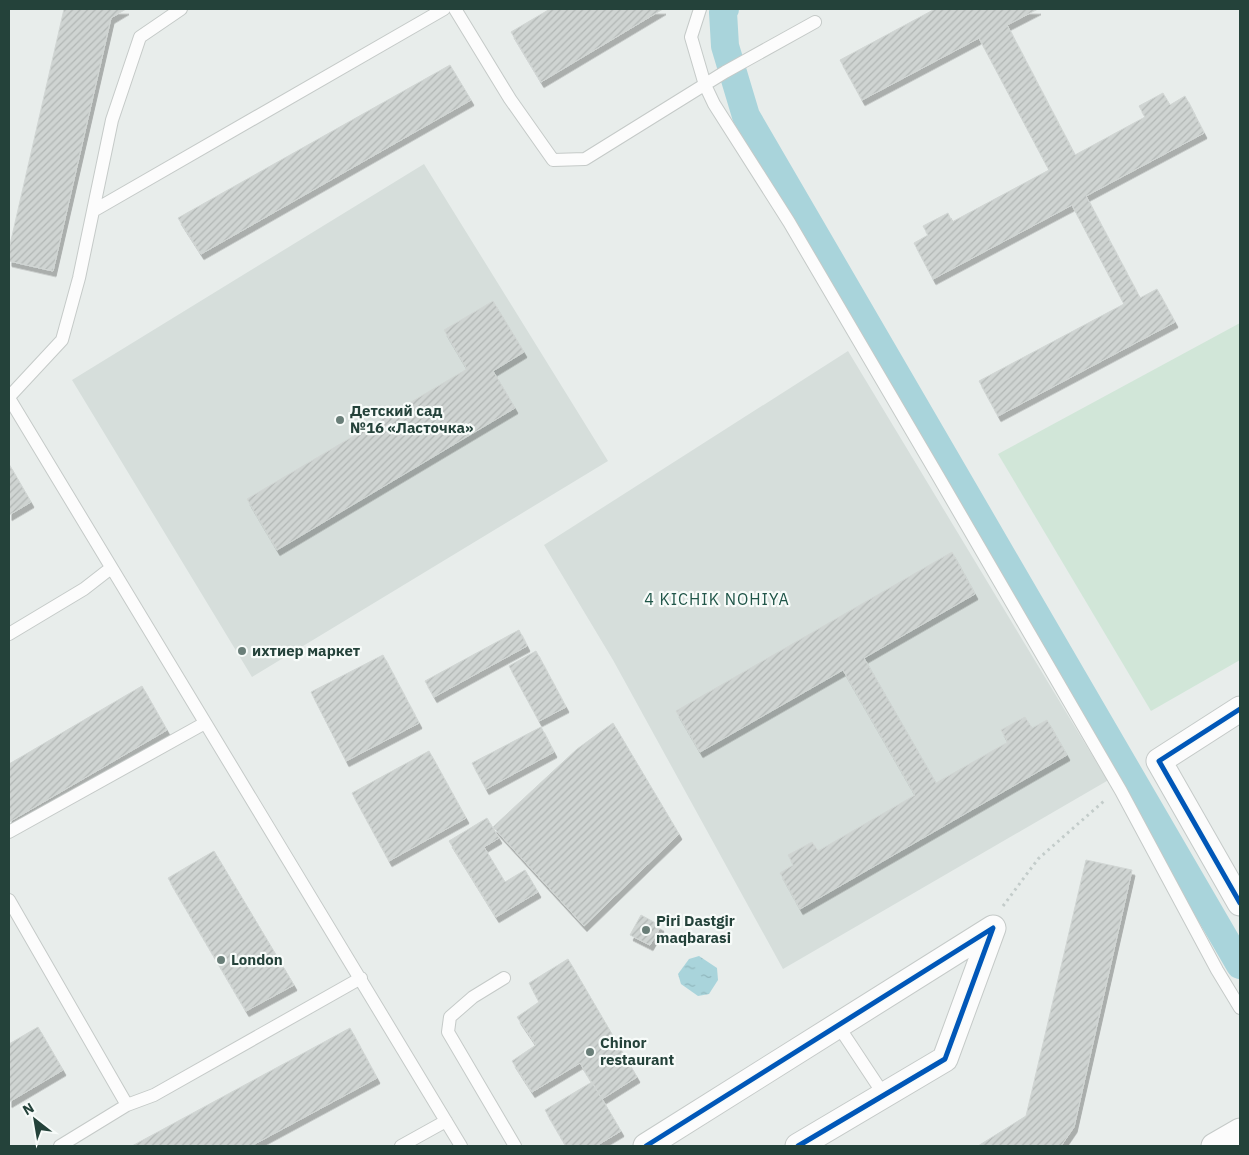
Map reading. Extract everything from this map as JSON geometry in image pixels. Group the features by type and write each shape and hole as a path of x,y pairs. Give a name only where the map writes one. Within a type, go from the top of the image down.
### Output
{"street":[{"path":"1240,709 1158,761 1240,903"},
{"path":"646,1146 837,1024 993,928 944,1058 798,1146"},
{"path":"1214,1146 1240,1131"}],"lane":[{"path":"181,9 140,37 112,120 79,278 62,340 9,397 461,1146"},
{"path":"93,211 444,9"},
{"path":"455,9 510,99 553,160 585,159 725,72 815,22"},
{"path":"700,9 691,37 705,84 714,104 788,222 1121,791 1240,1008"},
{"path":"9,634 84,589 111,568"},
{"path":"9,832 205,723"},
{"path":"9,900 127,1105"},
{"path":"60,1146 127,1105 154,1096 361,978"},
{"path":"504,978 473,997 450,1017 448,1032 515,1146"},
{"path":"837,1024 884,1095"},
{"path":"401,1146 446,1122"}],"path":[{"path":"986,933 1038,859 1101,802 1121,791"}],"shaded area":[{"name":"Детский сад №16 «Ласточка»","path":"424,164 608,461 252,677 72,380"},
{"path":"848,351 1101,770 1112,778 783,969 613,660 544,545"}],"green space":[{"path":"1240,323 1240,660 1151,711 998,454"}],"water":[{"path":"699,956 717,968 718,980 709,994 698,996 681,984 678,974 689,959"}],"building":[{"path":"64,9 126,9 111,18 53,271 9,261 9,249"},
{"path":"550,9 663,9 541,82 511,32"},
{"path":"935,9 1038,9 1007,25 1075,155 1145,117 1139,106 1163,93 1170,105 1185,96 1204,133 1086,196 1140,298 1157,289 1175,322 998,416 979,381 1124,304 1072,205 933,279 914,243 928,235 923,226 948,213 952,222 1049,170 979,38 862,100 840,60"},
{"path":"450,65 471,100 201,254 178,218"},
{"name":"Детский сад №16 «Ласточка»","path":"493,301 524,352 493,371 515,408 277,550 247,499 467,369 444,330"},
{"path":"9,464 31,502 9,515"},
{"path":"952,552 975,594 864,658 936,783 1008,742 1001,730 1025,717 1032,728 1047,720 1067,755 800,909 780,873 793,865 788,855 812,842 818,851 915,795 843,670 700,752 676,711"},
{"path":"519,630 527,646 434,697 425,681"},
{"path":"536,651 566,707 539,721 509,666"},
{"path":"383,655 419,723 346,761 311,692"},
{"path":"142,686 167,730 9,822 9,764"},
{"path":"613,723 679,834 584,926 493,827 577,749"},
{"path":"541,727 554,752 486,789 472,763"},
{"path":"429,751 466,818 389,861 352,793"},
{"path":"487,818 499,838 484,847 505,882 525,870 538,892 496,917 449,841"},
{"path":"214,851 294,985 246,1011 168,878"},
{"path":"1086,860 1132,870 1074,1127 1061,1146 978,1146 1026,1116"},
{"name":"Piri Dastgir maqbarasi","path":"641,915 661,926 650,945 630,935"},
{"path":"568,959 637,1077 602,1099 580,1063 532,1092 512,1061 536,1045 517,1017 539,1002 529,983"},
{"path":"38,1027 63,1070 9,1102 9,1044"},
{"path":"350,1028 377,1078 251,1146 132,1146"},
{"path":"592,1082 621,1131 596,1146 566,1146 545,1110"}],"waterway":[{"path":"725,9 723,12 725,46 746,116 1240,965"}],"cycle path":[{"path":"1240,709 1159,761 1240,903"},
{"path":"646,1146 993,928 945,1059 798,1146"}],"place":[{"name":"Детский сад №16 «Ласточка»","path":"340,420"},
{"name":"ихтиер маркет","path":"242,651"},
{"name":"Piri Dastgir maqbarasi","path":"646,930"},
{"name":"London","path":"221,960"},
{"name":"Chinor restaurant","path":"590,1052"}],"district":[{"name":"4 KICHIK NOHIYA","path":"717,599"}]}
